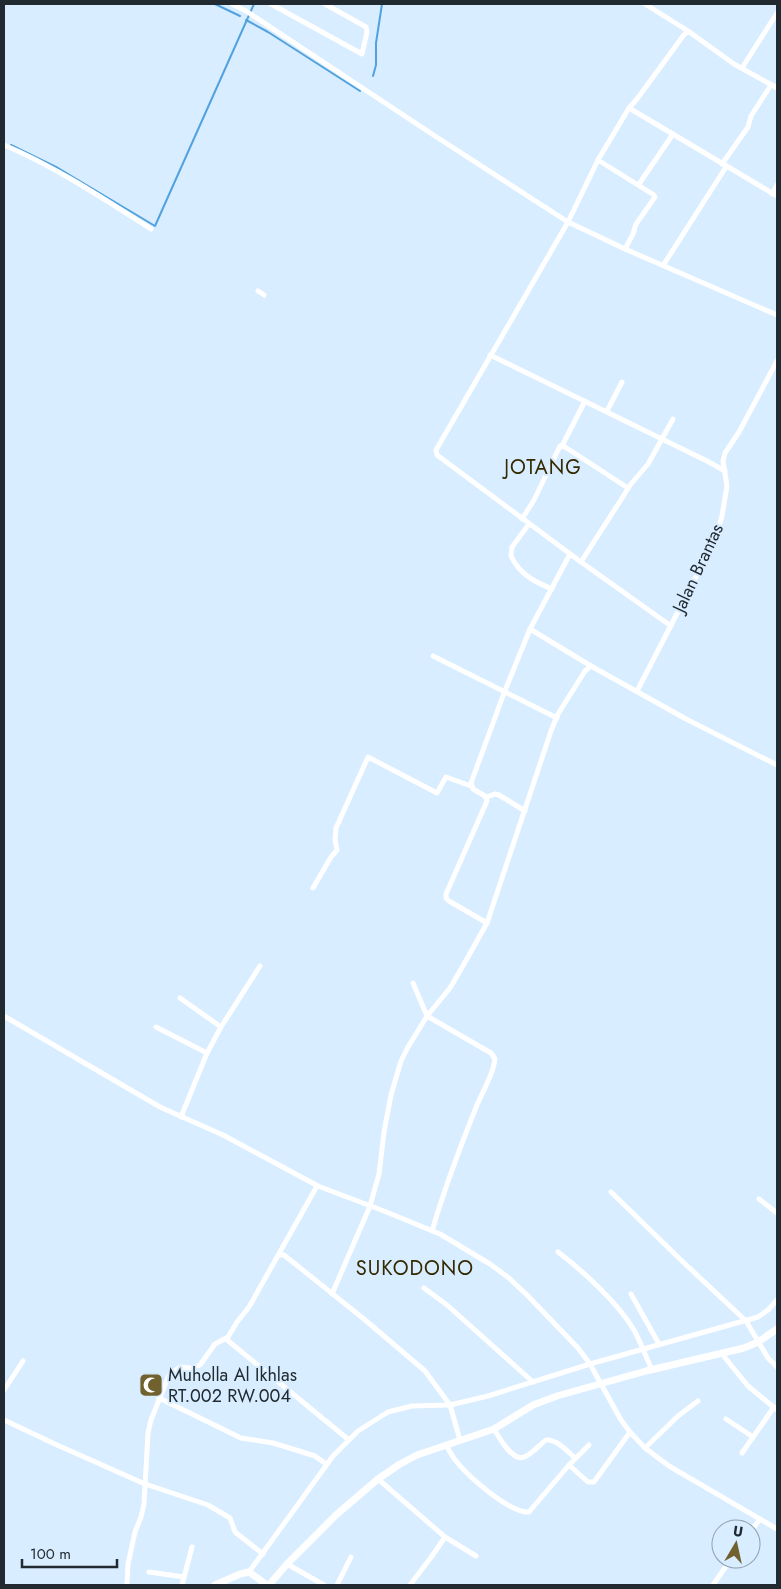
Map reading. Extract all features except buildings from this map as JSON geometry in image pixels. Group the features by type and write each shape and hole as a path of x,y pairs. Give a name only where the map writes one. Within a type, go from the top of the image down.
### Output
{"main road":[{"path":"215,1585 240,1574 251,1574 267,1584 336,1515 378,1479 400,1464 446,1445 494,1429 533,1405 557,1396 599,1382 744,1348 777,1329"}],"street":[{"path":"232,4 246,11 568,222 777,315"},
{"path":"246,11 249,4"},
{"path":"271,4 362,54 367,32 366,27 325,4"},
{"path":"645,4 688,31 734,64 777,88"},
{"path":"742,68 777,13"},
{"path":"671,626 529,524 436,453 437,448 490,355 568,222 598,160 629,108 638,99 688,31"},
{"path":"664,264 748,128 752,116 771,85"},
{"path":"629,108 775,195 777,185"},
{"path":"639,184 673,134"},
{"path":"4,144 40,161 98,195 151,230"},
{"path":"598,160 639,184 655,197 636,224 625,248"},
{"path":"258,291 264,295"},
{"path":"490,355 607,411 725,472"},
{"name":"Jalan Brantas","path":"637,691 715,540 722,516 727,486 723,461 725,453 739,432 777,361"},
{"path":"607,411 622,382"},
{"path":"522,518 534,500 558,447 562,446 585,401"},
{"path":"581,562 628,488 648,464 673,420"},
{"path":"562,446 628,488"},
{"path":"529,524 512,547 511,556 530,578 552,589"},
{"path":"471,786 504,691 530,629 570,554"},
{"path":"530,629 590,666 686,719 777,765"},
{"path":"433,656 557,718"},
{"path":"332,1294 370,1206 379,1174 384,1132 397,1074 408,1046 427,1016 450,988 487,922 557,718 585,671 590,666"},
{"path":"313,888 330,857 337,850 335,840 336,828 368,757 437,793 446,777 471,786 487,797"},
{"path":"487,797 494,794 499,795 525,811"},
{"path":"487,797 446,894 446,898 487,922"},
{"path":"181,1116 207,1053 221,1027 260,966"},
{"path":"413,983 427,1016 491,1053 495,1059 493,1070 450,1172 432,1231"},
{"path":"180,998 221,1027"},
{"path":"4,1016 160,1107 223,1136 317,1186 432,1231 477,1256 509,1278 566,1334 591,1365 615,1411 630,1432 645,1448 669,1466 760,1519"},
{"path":"156,1027 207,1053"},
{"path":"127,1585 128,1564 135,1532 143,1511 148,1433 151,1420 169,1375 180,1367 191,1368 200,1365 215,1344 226,1339 249,1307 317,1186"},
{"path":"611,1192 747,1322 768,1358 777,1367"},
{"path":"759,1199 777,1213"},
{"path":"558,1252 590,1278 621,1313 634,1331 652,1370"},
{"path":"279,1255 284,1255 425,1371 451,1407 460,1440"},
{"path":"424,1288 447,1305 532,1382"},
{"path":"631,1294 659,1344"},
{"path":"251,1574 326,1464 358,1431 388,1412 412,1406 451,1407 659,1344 747,1322 768,1310 777,1300"},
{"path":"226,1339 349,1440"},
{"path":"722,1354 748,1386 776,1409 742,1453"},
{"path":"4,1390 23,1362"},
{"path":"159,1398 241,1438 299,1451 314,1456 326,1464"},
{"path":"645,1448 678,1416 698,1401"},
{"path":"726,1419 753,1437"},
{"path":"4,1420 145,1484 208,1505 230,1518 233,1530 263,1554"},
{"path":"494,1429 503,1445 519,1458 525,1457 549,1439 555,1441 575,1458"},
{"path":"569,1465 588,1482 594,1482 630,1432"},
{"path":"446,1445 456,1461 477,1482 509,1506 529,1512 588,1445"},
{"path":"378,1479 445,1537 476,1556"},
{"path":"761,1520 777,1529"},
{"path":"410,1585 445,1537"},
{"path":"182,1585 192,1547"},
{"path":"337,1585 351,1557"},
{"path":"287,1564 324,1585"},
{"path":"713,1585 724,1569"},
{"path":"149,1572 184,1578"}],"waterway":[{"path":"215,4 240,16"},
{"path":"11,145 58,168 155,226 254,4"},
{"path":"373,76 376,65 376,43 382,4"},
{"path":"246,20 360,91"}],"place":[{"name":"Muholla Al Ikhlas RT.002 RW.004","path":"151,1385"}],"district":[{"name":"JOTANG","path":"543,467"},
{"name":"SUKODONO","path":"415,1268"}]}
